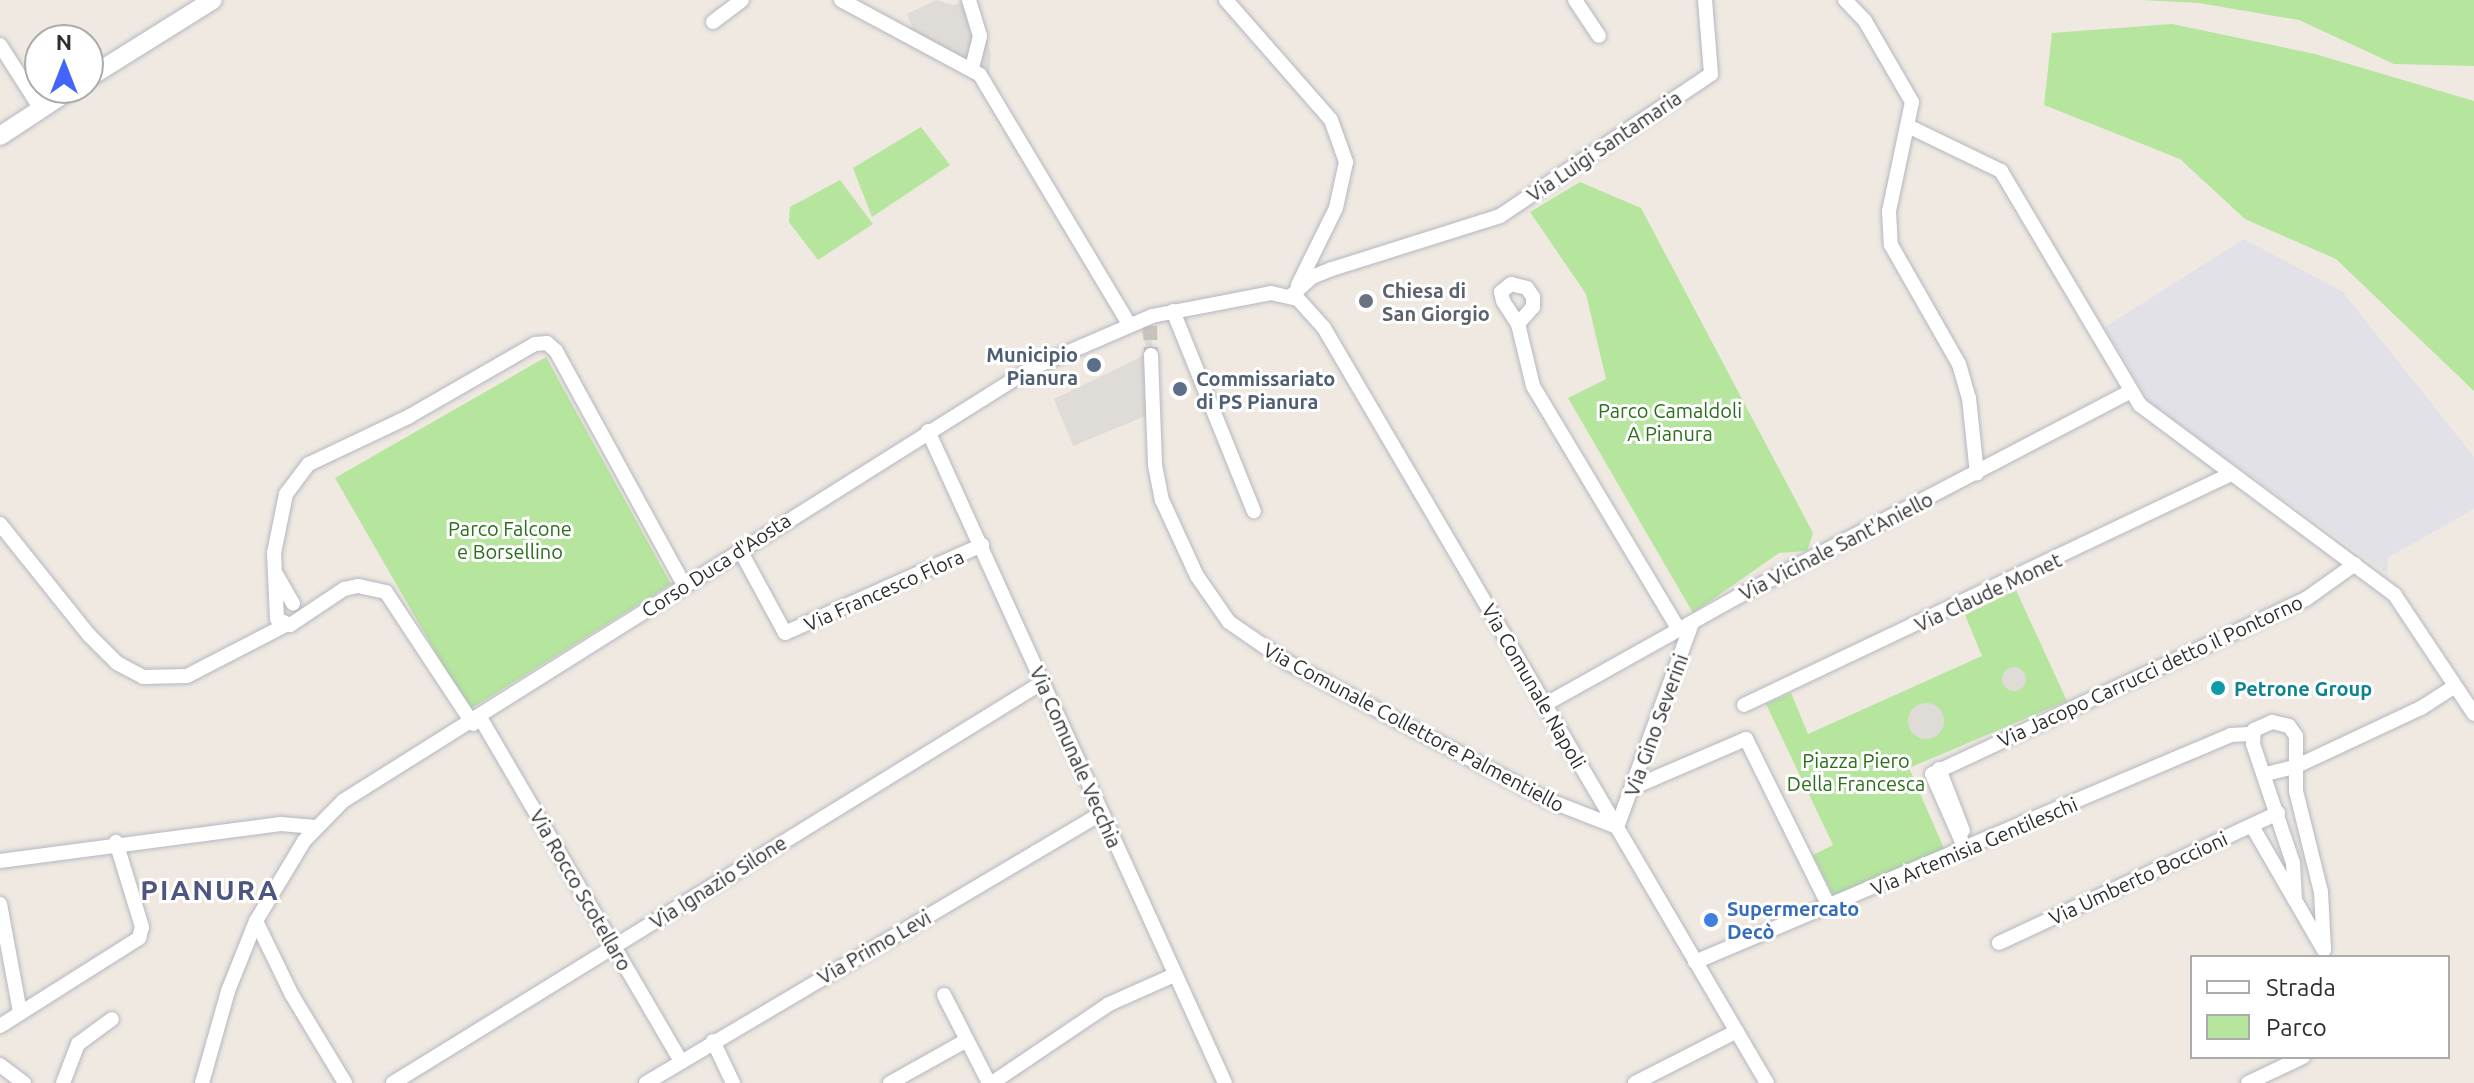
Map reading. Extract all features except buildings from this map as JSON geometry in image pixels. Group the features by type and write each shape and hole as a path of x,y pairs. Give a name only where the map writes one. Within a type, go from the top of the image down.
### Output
{"street":[{"path":"104,68 213,0"},
{"path":"713,22 742,0"},
{"path":"841,0 972,67 1129,324"},
{"path":"969,0 980,36 972,67"},
{"path":"1226,0 1331,120 1346,162 1345,179 1328,226 1292,295"},
{"path":"1575,0 1599,36"},
{"name":"Via Luigi Santamaria","path":"1292,295 1312,277 1500,216 1711,74 1705,0"},
{"path":"1845,0 1904,81 1912,102 1910,127 1889,211 1891,245 1959,364 1969,398 1977,474"},
{"path":"0,45 41,109"},
{"path":"0,136 49,104"},
{"path":"1910,127 2001,171 2130,392 2149,415 2355,564 2406,608 2474,714"},
{"name":"Corso Duca d'Aosta","path":"202,1083 228,991 256,921 315,827 343,801 477,721 684,585 1032,368 1129,324 1173,311 1264,293 1292,295"},
{"name":"Via Comunale Napoli","path":"1292,295 1324,328 1424,491 1544,705 1767,1083"},
{"path":"1173,311 1254,511"},
{"path":"1518,324 1533,386 1686,626"},
{"path":"0,524 89,635 117,663 143,677 187,676 284,617 273,566 286,494 302,469 408,417 535,344 553,347 684,585"},
{"name":"Via Comunale Collettore Palmentiello","path":"1151,355 1157,481 1197,576 1220,610 1247,637 1548,800 1617,827"},
{"name":"Via Vicinale Sant'Aniello","path":"1544,705 1686,626 2130,392"},
{"name":"Via Comunale Vecchia","path":"928,431 1102,813 1172,976 1225,1083"},
{"name":"Via Claude Monet","path":"1744,705 2229,475"},
{"name":"Via Francesco Flora","path":"740,550 785,633 982,545"},
{"name":"Via Jacopo Carrucci detto il Pontorno","path":"1966,851 1939,769 2306,599 2355,564"},
{"name":"Via Rocco Scotellaro","path":"284,617 344,589 373,587 386,592 477,721 681,1061"},
{"name":"Via Gino Severini","path":"1617,827 1634,787 1686,626"},
{"name":"Via Ignazio Silone","path":"393,1083 1043,682"},
{"path":"2266,774 2297,766 2421,708 2455,686"},
{"name":"Via Artemisia Gentileschi","path":"1695,962 1828,904 1966,851 2231,735 2253,734 2272,722 2289,726 2298,745 2297,766"},
{"path":"2253,734 2295,872 2295,900"},
{"path":"1634,787 1746,739 1828,904"},
{"path":"2297,766 2298,800 2321,892 2325,953"},
{"name":"Via Primo Levi","path":"646,1083 1102,813"},
{"name":"Via Umberto Boccioni","path":"1999,943 2278,813"},
{"path":"0,861 116,842 281,824 315,827"},
{"path":"2252,826 2325,953"},
{"path":"0,1026 139,938 142,927 116,842"},
{"path":"0,904 20,1012"},
{"path":"256,921 292,995 345,1083"},
{"path":"944,995 990,1083 1109,1004 1172,976"},
{"path":"63,1083 78,1044 112,1019"},
{"path":"1635,1083 1737,1031"},
{"path":"890,1083 967,1040"},
{"path":"713,1041 733,1083"},
{"path":"2248,1083 2299,1059"},
{"path":"0,1065 24,1083"}],"shaded area":[{"path":"936,0 953,5 977,0 991,54 988,87 982,91 972,79 884,32 891,26 903,31 912,27 907,14"},
{"path":"2244,239 2343,292 2474,457 2474,509 2387,558 2388,574 2150,403 2105,327"},
{"path":"1152,325 1153,413 1073,446 1054,399 1149,353 1140,330"},
{"path":"2014,667 2022,671 2026,679 2022,687 2014,691 2006,687 2002,679 2006,671"},
{"name":"Piazza Piero Della Francesca","path":"1926,703 1939,708 1944,721 1939,734 1926,739 1913,734 1908,721 1913,708"}],"green space":[{"path":"2141,0 2474,0 2474,66 2394,64 2299,20 2199,3"},
{"path":"2172,24 2315,54 2474,101 2474,391 2336,259 2245,219 2180,159 2044,105 2052,33"},
{"path":"921,127 950,165 872,217 853,168"},
{"path":"840,180 873,224 818,260 789,222 790,207"},
{"name":"Parco Camaldoli A Pianura","path":"1580,182 1641,208 1813,533 1807,551 1779,553 1693,613 1568,398 1606,379 1586,294 1530,212"},
{"name":"Parco Falcone e Borsellino","path":"546,357 671,584 469,710 335,478"},
{"name":"Piazza Piero Della Francesca","path":"2016,590 2067,701 1909,768 1946,853 1865,888 1833,895 1813,855 1833,845 1766,704 1791,693 1808,734 1982,656 1965,615"}],"tunnel":[{"path":"1150,326 1151,355"}],"place":[{"name":"Chiesa di San Giorgio","path":"1366,301"},
{"name":"Municipio Pianura","path":"1094,365"},
{"name":"Commissariato di PS Pianura","path":"1180,389"},
{"name":"Petrone Group","path":"2218,688"},
{"name":"Supermercato Decò","path":"1711,920"}],"district":[{"name":"PIANURA","path":"210,890"}]}
